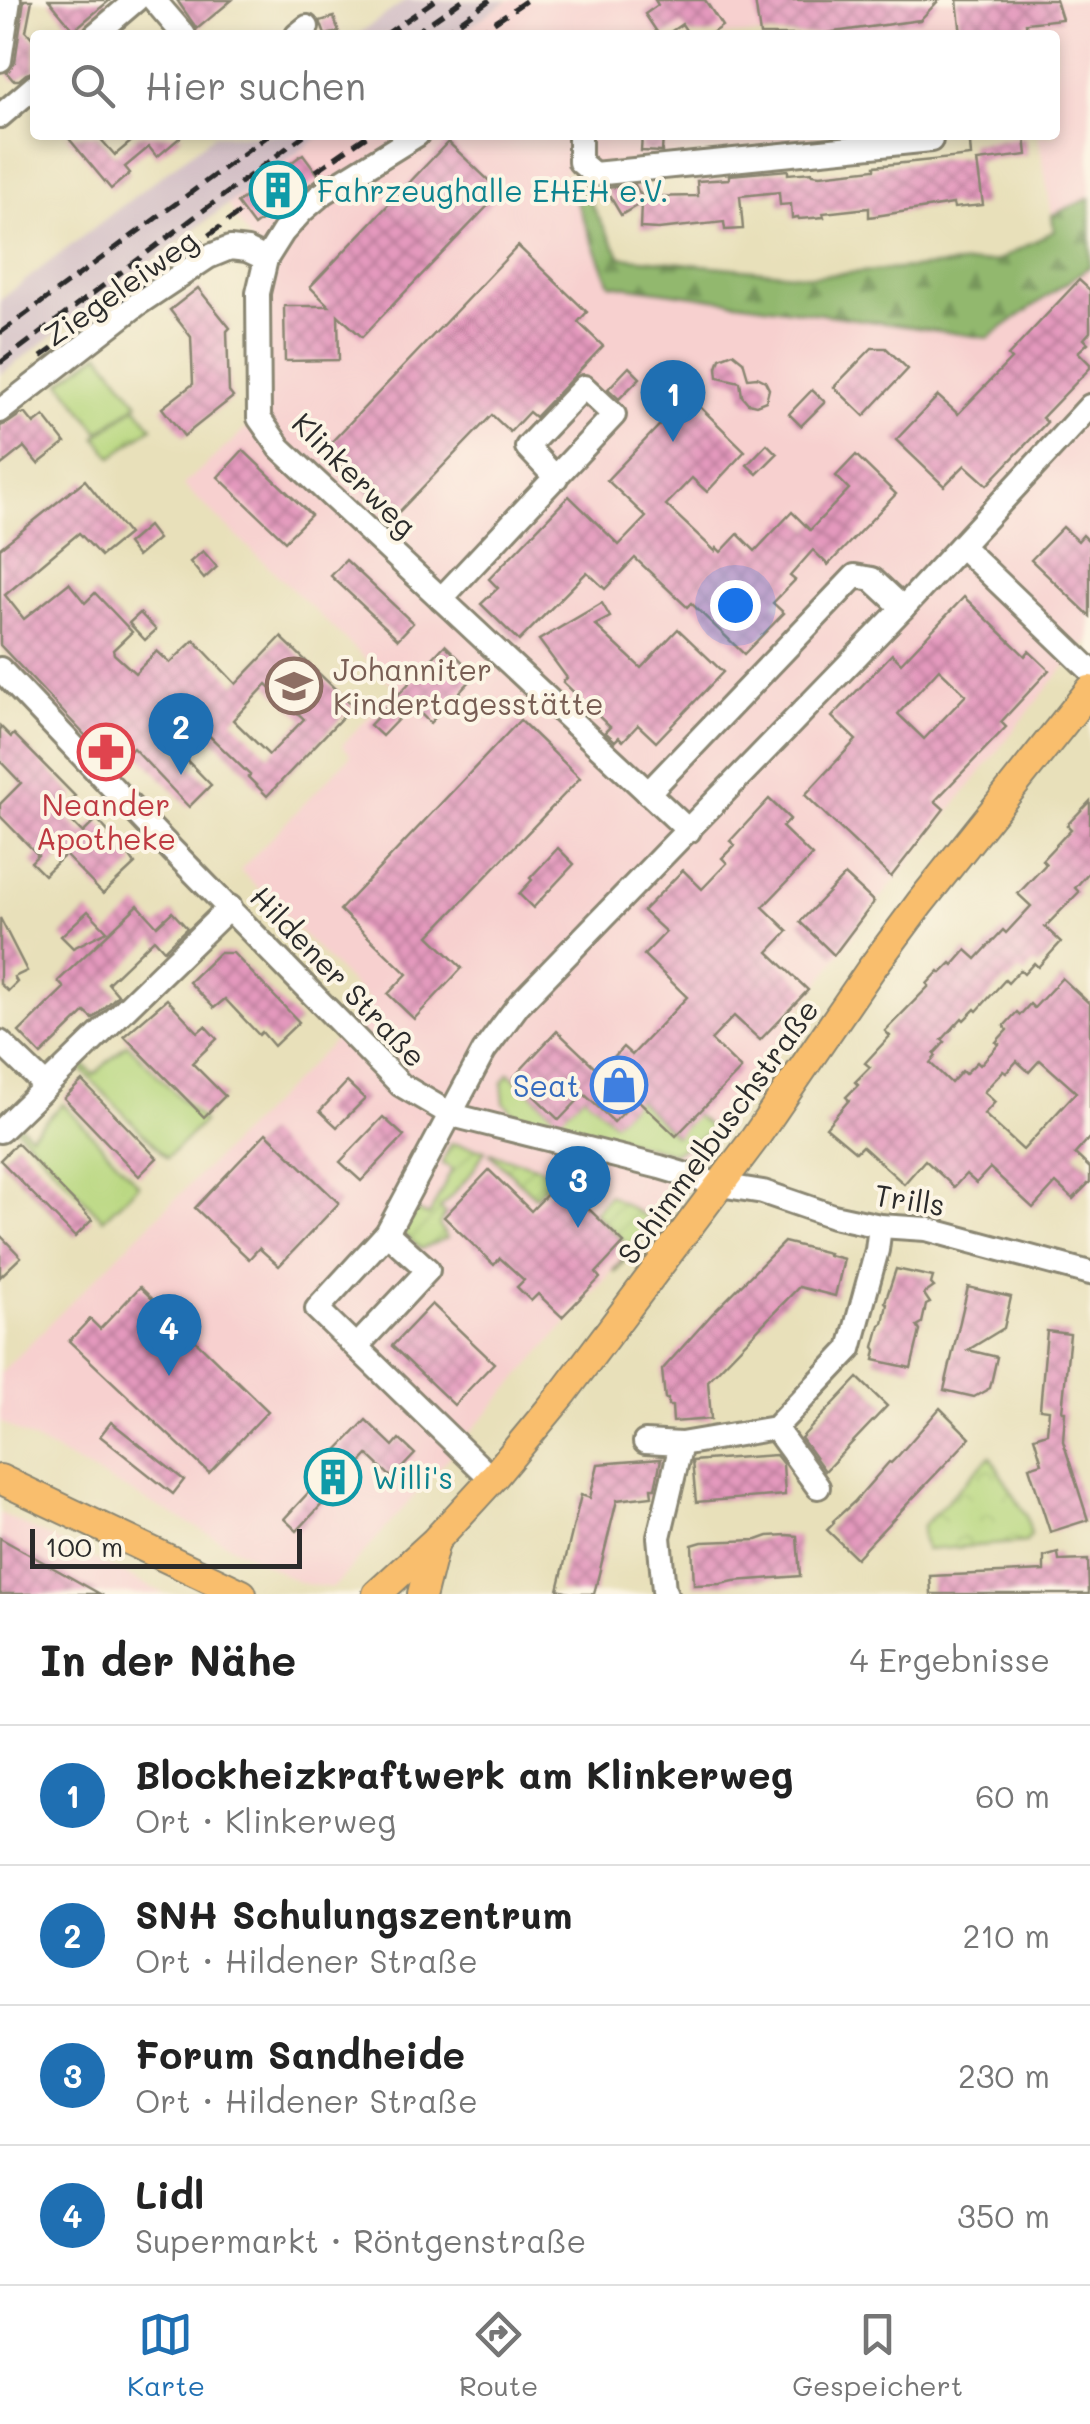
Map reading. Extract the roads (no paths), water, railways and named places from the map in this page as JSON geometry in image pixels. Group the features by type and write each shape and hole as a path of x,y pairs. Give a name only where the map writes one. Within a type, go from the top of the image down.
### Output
{"main road":[{"name":"Schimmelbuschstraße","path":"377,1594 435,1541 564,1392 720,1185 920,903 1090,690"},
{"path":"0,1480 242,1594"},
{"path":"422,1594 435,1541"}],"street":[{"path":"0,60 9,0"},
{"path":"101,30 136,0"},
{"path":"154,0 180,30"},
{"path":"0,116 30,90"},
{"path":"266,259 302,210 409,140"},
{"path":"580,140 580,162 594,174 931,140"},
{"name":"Ziegeleiweg","path":"0,412 139,304 208,257 230,248 266,259"},
{"name":"Klinkerweg","path":"266,259 258,294 259,418 280,448 688,832"},
{"path":"492,1479 317,1309 387,1233 484,1051 519,1004 903,608 1090,406"},
{"path":"440,599 556,478"},
{"path":"961,546 1090,670"},
{"path":"648,793 854,576 872,579 903,608"},
{"name":"Hildener Straße","path":"0,669 401,1085 452,1115 720,1185"},
{"path":"0,1131 230,907"},
{"path":"0,1042 46,1086"},
{"name":"Trills","path":"720,1185 764,1192 833,1216 926,1230 1090,1273"},
{"path":"645,1442 680,1444 776,1428 850,1349 880,1226"},
{"path":"358,1346 428,1270 387,1233"},
{"path":"776,1428 818,1487"},
{"path":"666,1594 659,1537 680,1444"}],"railway":[{"path":"392,30 435,0"},
{"path":"419,30 462,0"},
{"path":"448,30 490,0"},
{"path":"482,30 527,0"},
{"path":"0,333 262,140"},
{"path":"0,363 297,140"},
{"path":"316,171 361,140"},
{"path":"41,357 242,211"}],"place":[{"name":"Fahrzeughalle EHEH e.V.","path":"278,190"},
{"name":"Blockheizkraftwerk am Klinkerweg","path":"673,442"},
{"name":"Johanniter Kindertagesstätte","path":"294,686"},
{"name":"Neander Apotheke","path":"106,752"},
{"name":"SNH Schulungszentrum","path":"181,775"},
{"name":"Seat","path":"619,1085"},
{"name":"Forum Sandheide","path":"578,1228"},
{"name":"Lidl","path":"169,1376"},
{"name":"Willi's","path":"333,1477"}]}
